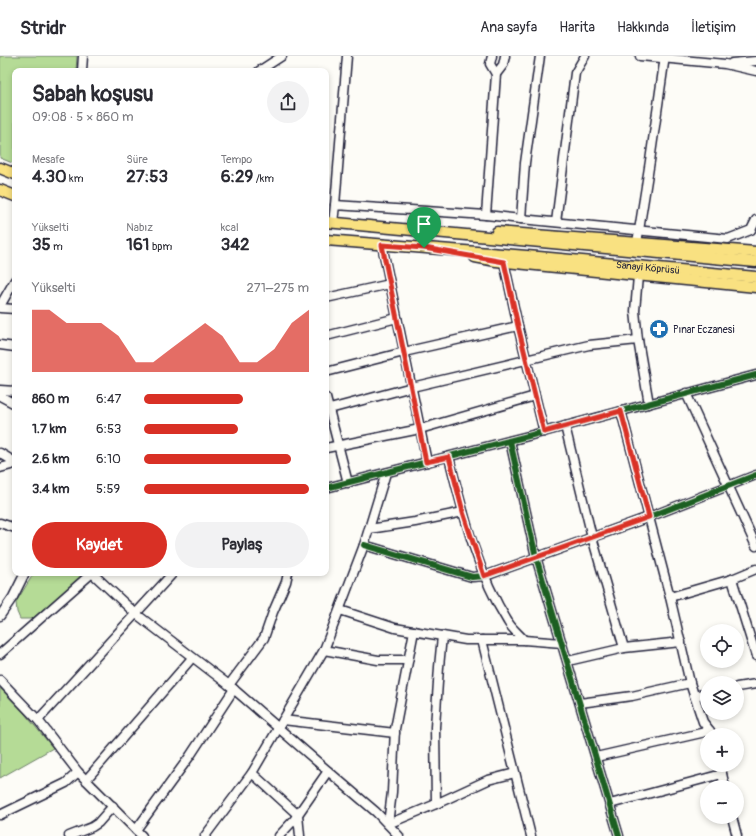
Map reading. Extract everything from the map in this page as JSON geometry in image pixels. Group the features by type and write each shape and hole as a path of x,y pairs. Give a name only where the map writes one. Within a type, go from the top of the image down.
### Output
{"main road":[{"path":"0,168 12,173"},
{"path":"0,191 12,195"},
{"path":"330,222 431,232 496,232 756,252"},
{"name":"Sanayi Köprüsü","path":"431,232 756,262"},
{"path":"329,240 424,248 504,262 756,287"},
{"name":"Sanayi Köprüsü","path":"424,248 756,276"},
{"path":"756,270 756,276"}],"street":[{"path":"82,68 83,56"},
{"path":"263,68 282,56"},
{"path":"330,222 335,205 347,56"},
{"path":"492,56 490,64 496,74"},
{"path":"486,215 496,74 503,65 505,56"},
{"path":"521,220 525,163 540,56"},
{"path":"556,222 576,73 585,56"},
{"path":"640,56 665,57 725,64 756,71"},
{"path":"637,243 665,57"},
{"path":"725,64 756,61"},
{"path":"335,205 486,215 521,220 556,222 728,239 751,230 756,220"},
{"path":"382,245 426,462"},
{"path":"504,262 544,432"},
{"path":"638,276 635,312 638,340 649,404"},
{"path":"329,297 390,284"},
{"path":"12,286 0,307 12,309"},
{"path":"329,335 397,318"},
{"path":"329,371 404,352 518,326"},
{"path":"329,409 412,387 526,360 589,346 638,340"},
{"path":"0,345 12,347"},
{"path":"329,487 510,441 756,375"},
{"path":"0,390 12,391"},
{"path":"686,394 756,546"},
{"path":"0,396 12,402"},
{"path":"329,447 420,429 535,396"},
{"path":"621,411 670,597 690,683 703,722 707,728"},
{"path":"329,416 348,483"},
{"path":"566,426 592,537 624,648"},
{"path":"510,441 536,557 619,836"},
{"path":"0,453 12,461"},
{"path":"449,457 463,512 484,576 508,623 524,640"},
{"path":"0,468 12,464"},
{"path":"205,836 252,773 324,650 364,545 386,473"},
{"path":"364,545 472,577 484,576 649,517 756,475"},
{"path":"369,529 415,522 463,512"},
{"path":"0,523 12,527"},
{"path":"670,597 732,579 756,569"},
{"path":"0,616 13,597 24,576"},
{"path":"0,641 3,651 89,576"},
{"path":"95,576 135,613 192,658 232,687 376,812 399,836"},
{"path":"38,720 135,613 171,576"},
{"path":"0,680 38,720 78,772 139,833 190,756 264,638 287,576"},
{"path":"732,579 756,656"},
{"path":"340,610 395,628 466,640 524,640 562,643"},
{"path":"388,824 392,792 395,734 414,631"},
{"path":"436,804 435,727 442,636"},
{"path":"482,640 531,836"},
{"path":"568,661 624,648 681,642"},
{"path":"324,650 378,660 408,660"},
{"path":"86,780 192,658"},
{"path":"580,703 632,696 690,683"},
{"path":"744,686 756,684"},
{"path":"694,696 700,695"},
{"path":"283,720 395,734"},
{"path":"596,757 700,735"},
{"path":"279,836 298,815 328,771"},
{"path":"0,815 66,783 78,772"},
{"path":"252,773 298,815 300,836"},
{"path":"388,824 488,780 515,773"},
{"path":"610,804 722,774 723,780"},
{"path":"69,836 98,823 112,806"},
{"path":"734,824 737,836"}],"green space":[{"path":"0,56 77,56 76,68 12,68 12,163 0,158"},
{"path":"32,576 81,576 32,619 20,619 17,612 16,602"},
{"path":"0,688 25,714 53,748 0,778"}],"cycle path":[{"path":"329,487 756,375"},
{"path":"510,441 536,557 619,836"},
{"path":"364,545 472,577 485,576 649,517 756,475"}],"place":[{"name":"Pınar Eczanesi","path":"659,329"}],"route":[{"path":"382,245 424,248 504,262 544,432 621,411 649,517 484,576 463,512 449,457 426,462 382,245"}]}
